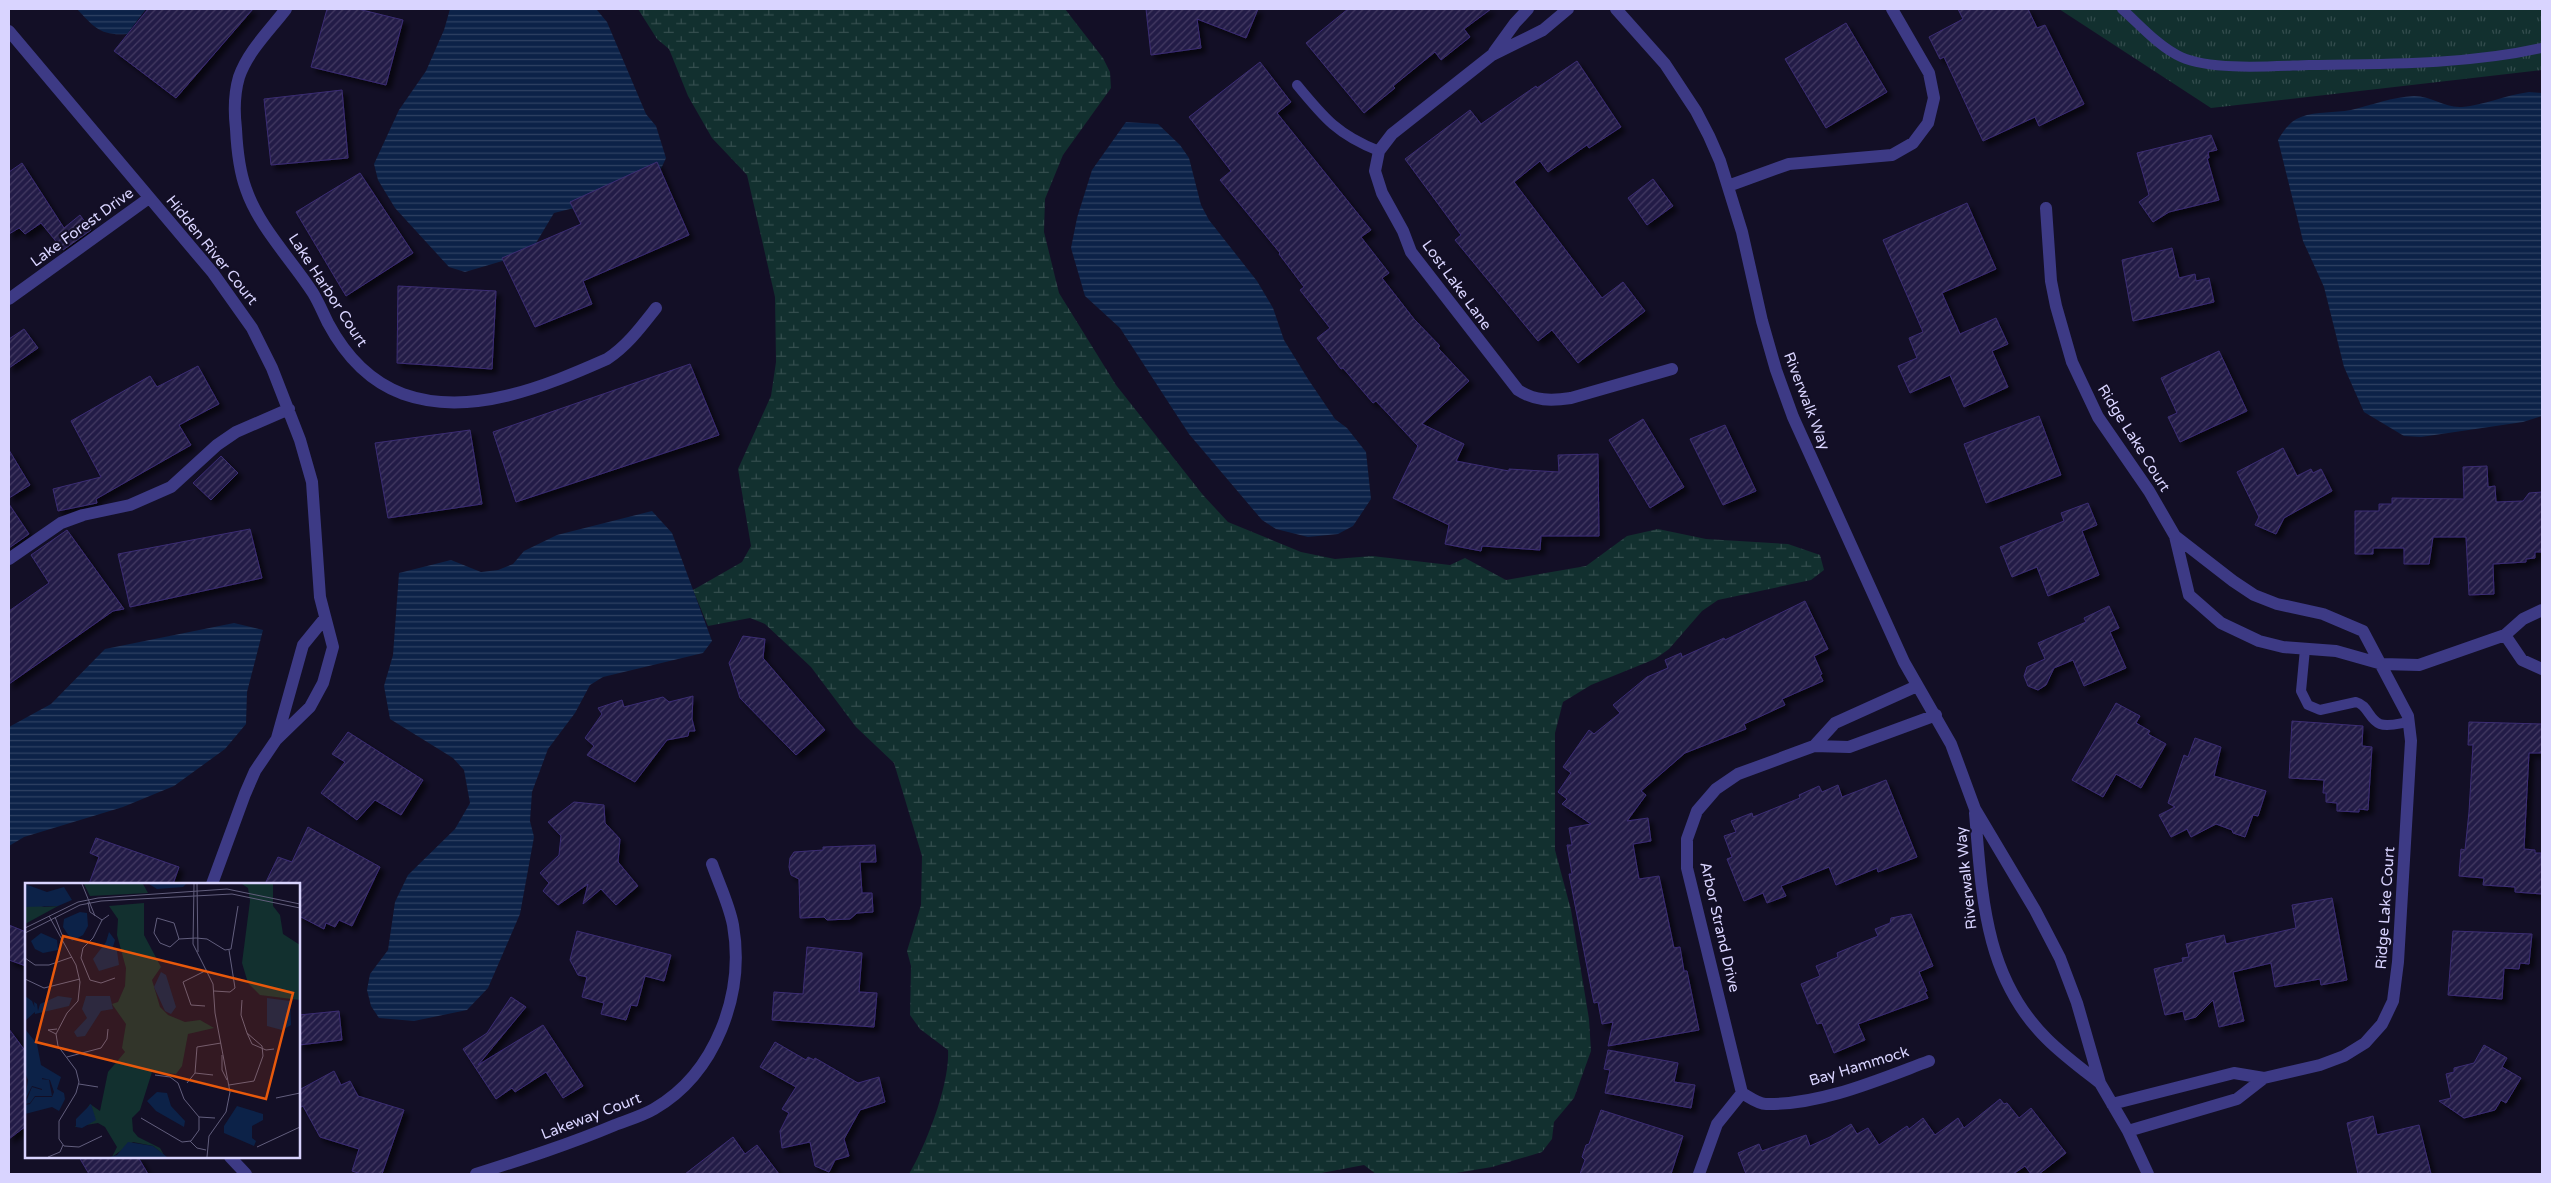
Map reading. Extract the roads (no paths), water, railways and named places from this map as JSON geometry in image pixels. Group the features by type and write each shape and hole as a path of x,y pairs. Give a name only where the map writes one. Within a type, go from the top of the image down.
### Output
{"street":[{"name":"Lake Harbor Court","path":"286,9 249,57 240,77 235,98 235,120 240,167 254,208 315,296 341,346 358,367 380,382 403,394 429,400 479,401 502,397 606,359 620,350 632,338 656,308"},
{"path":"1492,54 1528,9"},
{"path":"1379,151 1392,134 1492,54 1543,30 1568,9"},
{"name":"Riverwalk Way","path":"1616,9 1647,42 1682,87 1709,136 1728,186 1748,255 1774,362 1793,417 1917,686 1936,715 1961,766 1975,809 2036,910 2060,958 2077,1003 2100,1083 2128,1131 2148,1174"},
{"path":"1728,186 1789,164 1892,155 1913,143 1928,123 1934,98 1930,73 1892,9"},
{"name":"Hidden River Court","path":"9,31 213,273 240,309 272,368 289,409 312,482 320,597 333,647 323,683 310,707 276,740 255,771 212,883"},
{"name":"Lost Lake Lane","path":"1379,151 1376,171 1382,193 1400,224 1411,252 1518,390 1540,400 1571,398 1672,369"},
{"name":"Lake Forest Drive","path":"9,299 150,198"},
{"name":"Ridge Lake Court","path":"2046,208 2051,281 2058,315 2072,362 2098,417 2149,491 2175,536 2189,595 2204,610 2221,623 2259,641 2336,652 2382,664 2419,665 2505,635 2523,619 2542,610"},
{"path":"9,559 61,523 83,515 130,505 171,487 217,445 236,432 289,409"},
{"name":"Ridge Lake Court","path":"2112,1104 2234,1073 2264,1078 2320,1065 2344,1056 2365,1043 2382,1024 2392,1001 2398,962 2411,766 2409,722 2408,716 2382,664 2363,631 2323,614 2277,604 2254,595 2175,536"},
{"name":"Hidden River Court","path":"276,740 303,645 325,618"},
{"path":"2505,635 2522,660 2542,669"},
{"name":"Arbor Strand Drive","path":"1814,746 1835,723 1917,686"},
{"name":"Arbor Strand Drive","path":"1742,1093 1687,868 1687,838 1698,811 1716,789 1738,774 1814,746 1849,747 1936,715"},
{"name":"Riverwalk Way","path":"1975,809 1983,905 1998,962 2019,1002 2047,1040 2100,1083"},
{"name":"Lakeway Court","path":"476,1174 584,1138 654,1109 675,1093 705,1059 727,1018 736,970 733,924 712,864"},
{"name":"Bay Hammock","path":"1742,1093 1764,1104 1808,1099 1845,1091 1929,1061"},
{"name":"Ridge Lake Court","path":"2128,1131 2237,1099 2264,1078"},
{"path":"1699,1174 1717,1124 1742,1093"},
{"path":"231,1158 246,1174"}],"lane":[{"path":"2122,9 2159,42 2181,57 2239,67 2444,63 2480,60 2542,48"},
{"path":"1297,85 1326,121 1365,146 1379,151"},
{"path":"2305,649 2301,690 2308,705 2320,710 2356,702 2365,707 2375,721 2380,724 2409,722"}],"water":[{"path":"77,9 146,9 127,34 118,34 98,29"},
{"path":"450,9 597,10 607,22 646,114 656,126 666,158 660,171 602,201 554,213 530,253 465,272 449,267 395,208 378,180 374,164 399,110 426,71 444,30"},
{"path":"2529,92 2542,93 2542,416 2523,422 2421,437 2404,436 2364,412 2344,367 2324,287 2303,241 2278,140 2290,123 2301,117 2313,114 2351,110 2414,96 2427,98 2449,106 2462,107"},
{"path":"1126,122 1158,124 1180,145 1189,158 1201,205 1209,220 1257,281 1273,308 1284,340 1335,419 1347,428 1366,452 1371,499 1353,526 1338,534 1308,537 1276,529 1262,520 1189,434 1120,328 1085,296 1071,248 1077,218 1092,170"},
{"path":"652,511 672,533 712,641 703,653 603,677 590,685 575,713 548,749 532,792 530,821 534,837 520,914 488,988 467,1010 414,1021 379,1018 371,1006 367,990 370,974 388,950 395,902 408,875 455,829 470,803 464,770 453,758 390,719 384,686 393,655 399,573 451,560 481,572 498,570 513,564 524,551 557,535"},
{"path":"234,623 263,630 247,692 246,724 225,749 174,786 123,807 24,837 9,846 9,727 51,704 105,649"}]}
